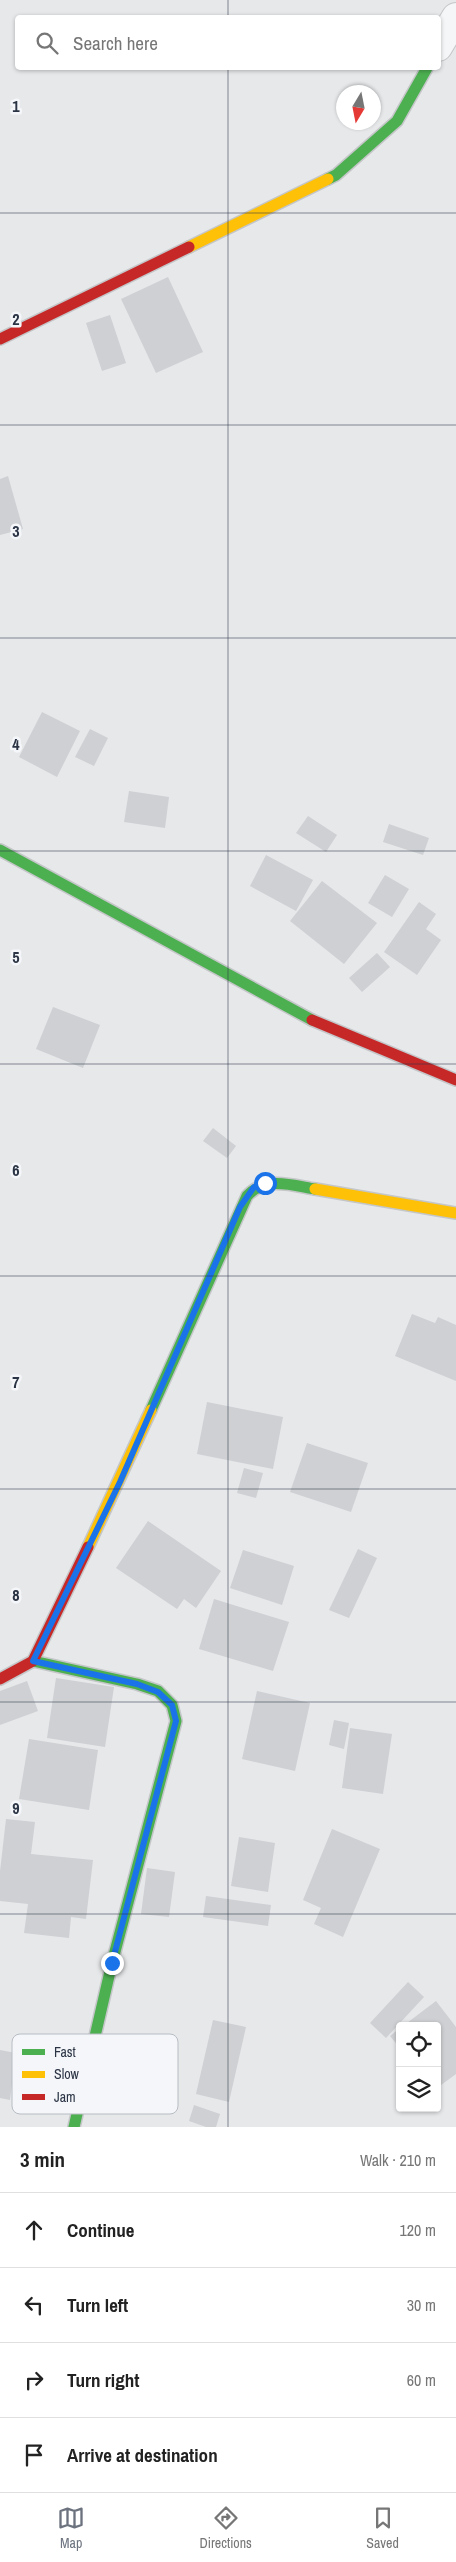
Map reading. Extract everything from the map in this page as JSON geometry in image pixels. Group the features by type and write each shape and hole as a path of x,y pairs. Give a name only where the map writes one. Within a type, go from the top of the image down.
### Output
{"street":[{"path":"441,43 456,17"},
{"path":"0,339 336,175 397,121 426,70"},
{"path":"0,850 300,1015 456,1080"},
{"path":"0,1679 33,1661 120,1482 240,1207 254,1187 265,1183 277,1183 456,1213"},
{"path":"33,1661 137,1684 158,1692 172,1705 176,1721 112,1963 96,2034"},
{"path":"74,2127 77,2114"}],"building":[{"path":"168,277 203,352 156,373 121,299"},
{"path":"110,315 126,363 102,371 86,323"},
{"path":"8,476 23,529 0,535 0,479"},
{"path":"42,712 80,731 57,777 19,757"},
{"path":"90,729 108,738 94,766 75,757"},
{"path":"129,791 169,797 165,828 124,822"},
{"path":"308,816 337,835 326,852 296,833"},
{"path":"389,824 429,838 423,855 383,842"},
{"path":"266,855 313,880 296,911 250,886"},
{"path":"385,875 409,889 392,917 368,903"},
{"path":"322,881 377,923 344,964 290,921"},
{"path":"419,902 436,914 426,929 441,940 417,975 384,952"},
{"path":"377,953 390,967 362,992 349,978"},
{"path":"53,1007 100,1025 83,1068 36,1049"},
{"path":"213,1128 236,1146 227,1158 203,1141"},
{"path":"412,1314 435,1323 438,1317 456,1325 456,1381 395,1356"},
{"path":"207,1402 283,1417 273,1469 197,1454"},
{"path":"307,1443 368,1463 351,1512 290,1492"},
{"path":"244,1468 263,1473 256,1498 237,1493"},
{"path":"148,1521 221,1571 196,1608 184,1599 177,1609 116,1568"},
{"path":"358,1549 377,1558 349,1618 329,1610"},
{"path":"243,1550 294,1566 282,1605 230,1588"},
{"path":"214,1599 289,1622 273,1671 199,1649"},
{"path":"56,1678 114,1687 105,1747 47,1738"},
{"path":"27,1681 38,1711 0,1725 0,1691"},
{"path":"257,1691 310,1703 295,1771 242,1759"},
{"path":"334,1720 349,1723 344,1749 329,1745"},
{"path":"350,1728 392,1734 383,1794 342,1788"},
{"path":"29,1739 98,1750 89,1810 19,1799"},
{"path":"6,1819 35,1822 31,1854 93,1860 86,1919 71,1917 69,1938 24,1933 28,1904 0,1901 0,1871"},
{"path":"332,1829 380,1849 343,1937 314,1924 321,1908 303,1900"},
{"path":"239,1837 275,1843 268,1892 231,1886"},
{"path":"147,1868 175,1872 169,1917 141,1914"},
{"path":"206,1896 271,1905 268,1926 203,1917"},
{"path":"408,1982 424,1997 401,2022 396,2022 396,2027 386,2038 370,2023"},
{"path":"436,2001 456,2027 456,2074 441,2085 441,2022 408,2022"},
{"path":"213,2020 246,2027 229,2102 196,2094"},
{"path":"396,2031 396,2043 390,2036"},
{"path":"0,2050 12,2052 12,2084 10,2100 0,2098"},
{"path":"194,2105 220,2114 216,2127 206,2127 189,2121"}],"traffic: fast":[{"path":"328,179 336,175 397,121 426,70"},
{"path":"0,850 312,1020"},
{"path":"151,1410 247,1196 254,1190 270,1184 288,1184 315,1189"},
{"path":"33,1661 137,1684 158,1691 172,1705 176,1721 112,1963 96,2034"},
{"path":"74,2127 77,2114"}],"traffic: slow":[{"path":"189,247 328,179"},
{"path":"315,1189 456,1213"},
{"path":"88,1547 151,1410"}],"traffic: jam":[{"path":"0,339 189,247"},
{"path":"312,1020 456,1080"},
{"path":"0,1679 33,1661 88,1547"}],"route":[{"path":"112,1963 176,1721 172,1705 158,1692 137,1684 33,1661 120,1482 240,1207 246,1195 254,1187 265,1183"}]}
